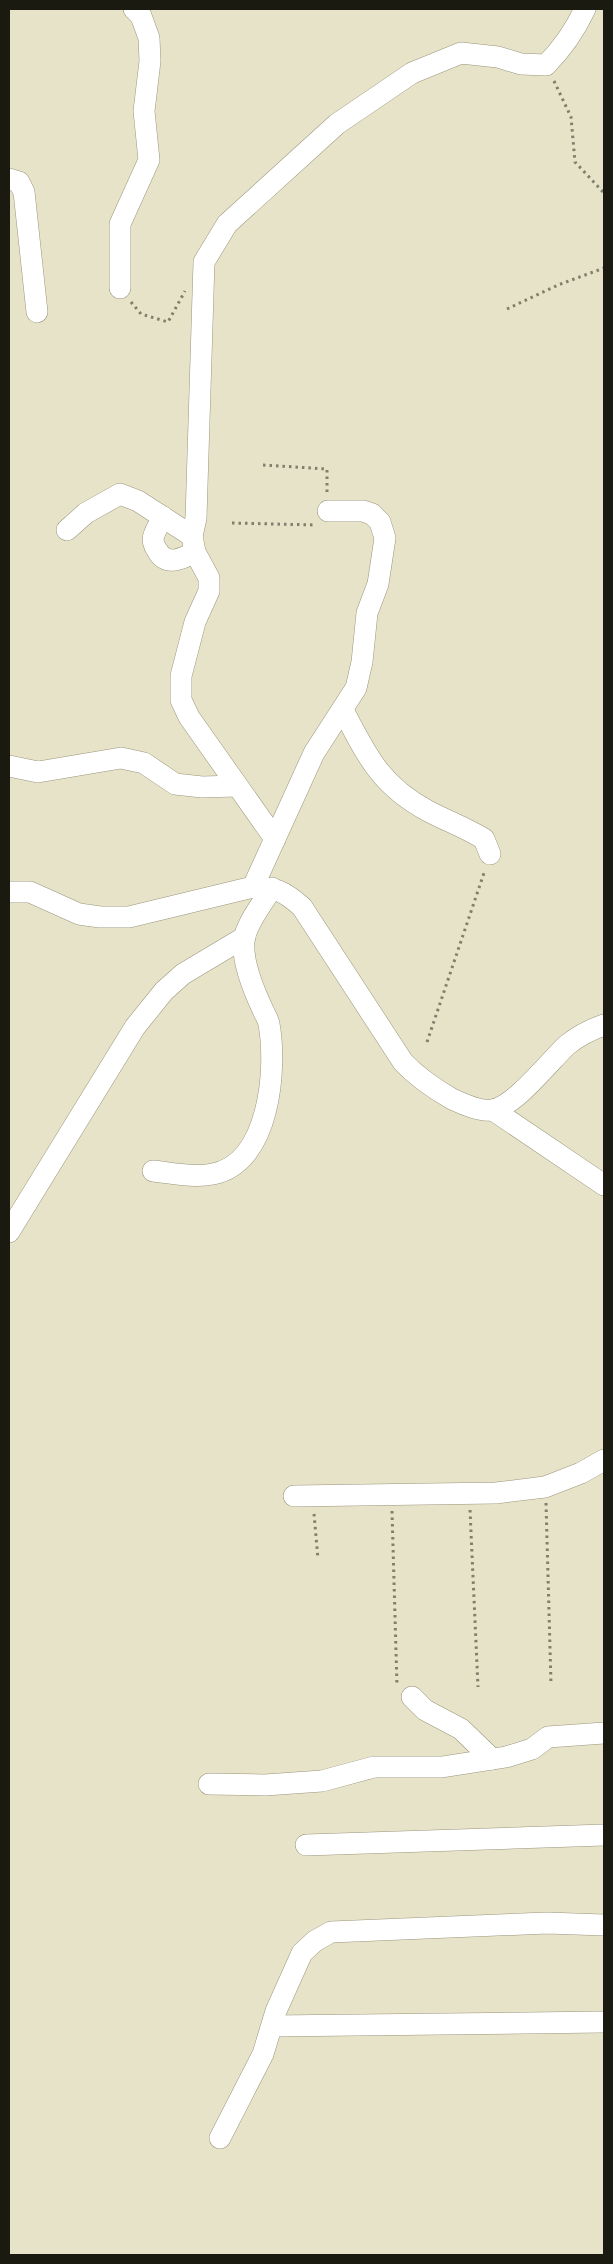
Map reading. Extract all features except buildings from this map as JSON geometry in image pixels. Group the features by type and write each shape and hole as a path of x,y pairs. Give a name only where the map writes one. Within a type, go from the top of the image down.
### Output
{"street":[{"path":"120,288 120,224 149,160 144,111 150,61 149,38 141,16 134,9"},
{"path":"163,517 153,537 154,544 160,555 169,560 176,560 194,544 204,262 227,224 275,178 338,124 412,73 461,53 498,57 522,64 546,65 562,49 586,9"},
{"path":"9,179 19,182 24,192 37,312"},
{"path":"67,530 86,513 120,494 138,501 163,517 194,544 209,578 209,591 195,622 181,676 181,700 189,718 275,840"},
{"path":"153,1171 192,1175 215,1174 234,1164 261,1131 271,1085 273,1061 269,1022 244,954 245,937 275,840 314,753 356,688 362,662 367,613 378,584 385,538 380,522 372,514 363,511 328,512"},
{"path":"343,710 370,761 387,782 427,810 484,839 490,854"},
{"path":"9,766 38,772 121,758 144,763 175,784 202,788 237,786"},
{"path":"9,892 30,892 78,914 100,917 129,917 262,887 287,894 302,907 403,1062 416,1076 433,1088 459,1102 478,1109 493,1110 511,1102 569,1044 604,1025"},
{"path":"9,1232 136,1027 164,991 183,974 245,937"},
{"path":"493,1110 604,1185"},
{"path":"303,1496 469,1494 545,1487 581,1473 604,1460"},
{"path":"404,1691 425,1710 461,1729 492,1759"},
{"path":"209,1784 265,1785 322,1781 374,1767 442,1767 506,1757 532,1749 548,1737 604,1733"},
{"path":"306,1845 604,1835"},
{"path":"220,2138 263,2054 279,2002 302,1953 315,1941 331,1932 547,1923 604,1925"},
{"path":"272,2026 604,2022"}],"path":[{"path":"546,65 571,117 575,162 604,193"},
{"path":"120,288 141,314 168,322 180,298 204,262"},
{"path":"507,309 558,285 604,268"},
{"path":"232,523 328,525 327,468 264,465"},
{"path":"427,1042 490,854"},
{"path":"545,1487 551,1684"},
{"path":"469,1494 478,1687"},
{"path":"392,1495 404,1691"},
{"path":"303,1496 318,1558"}]}
